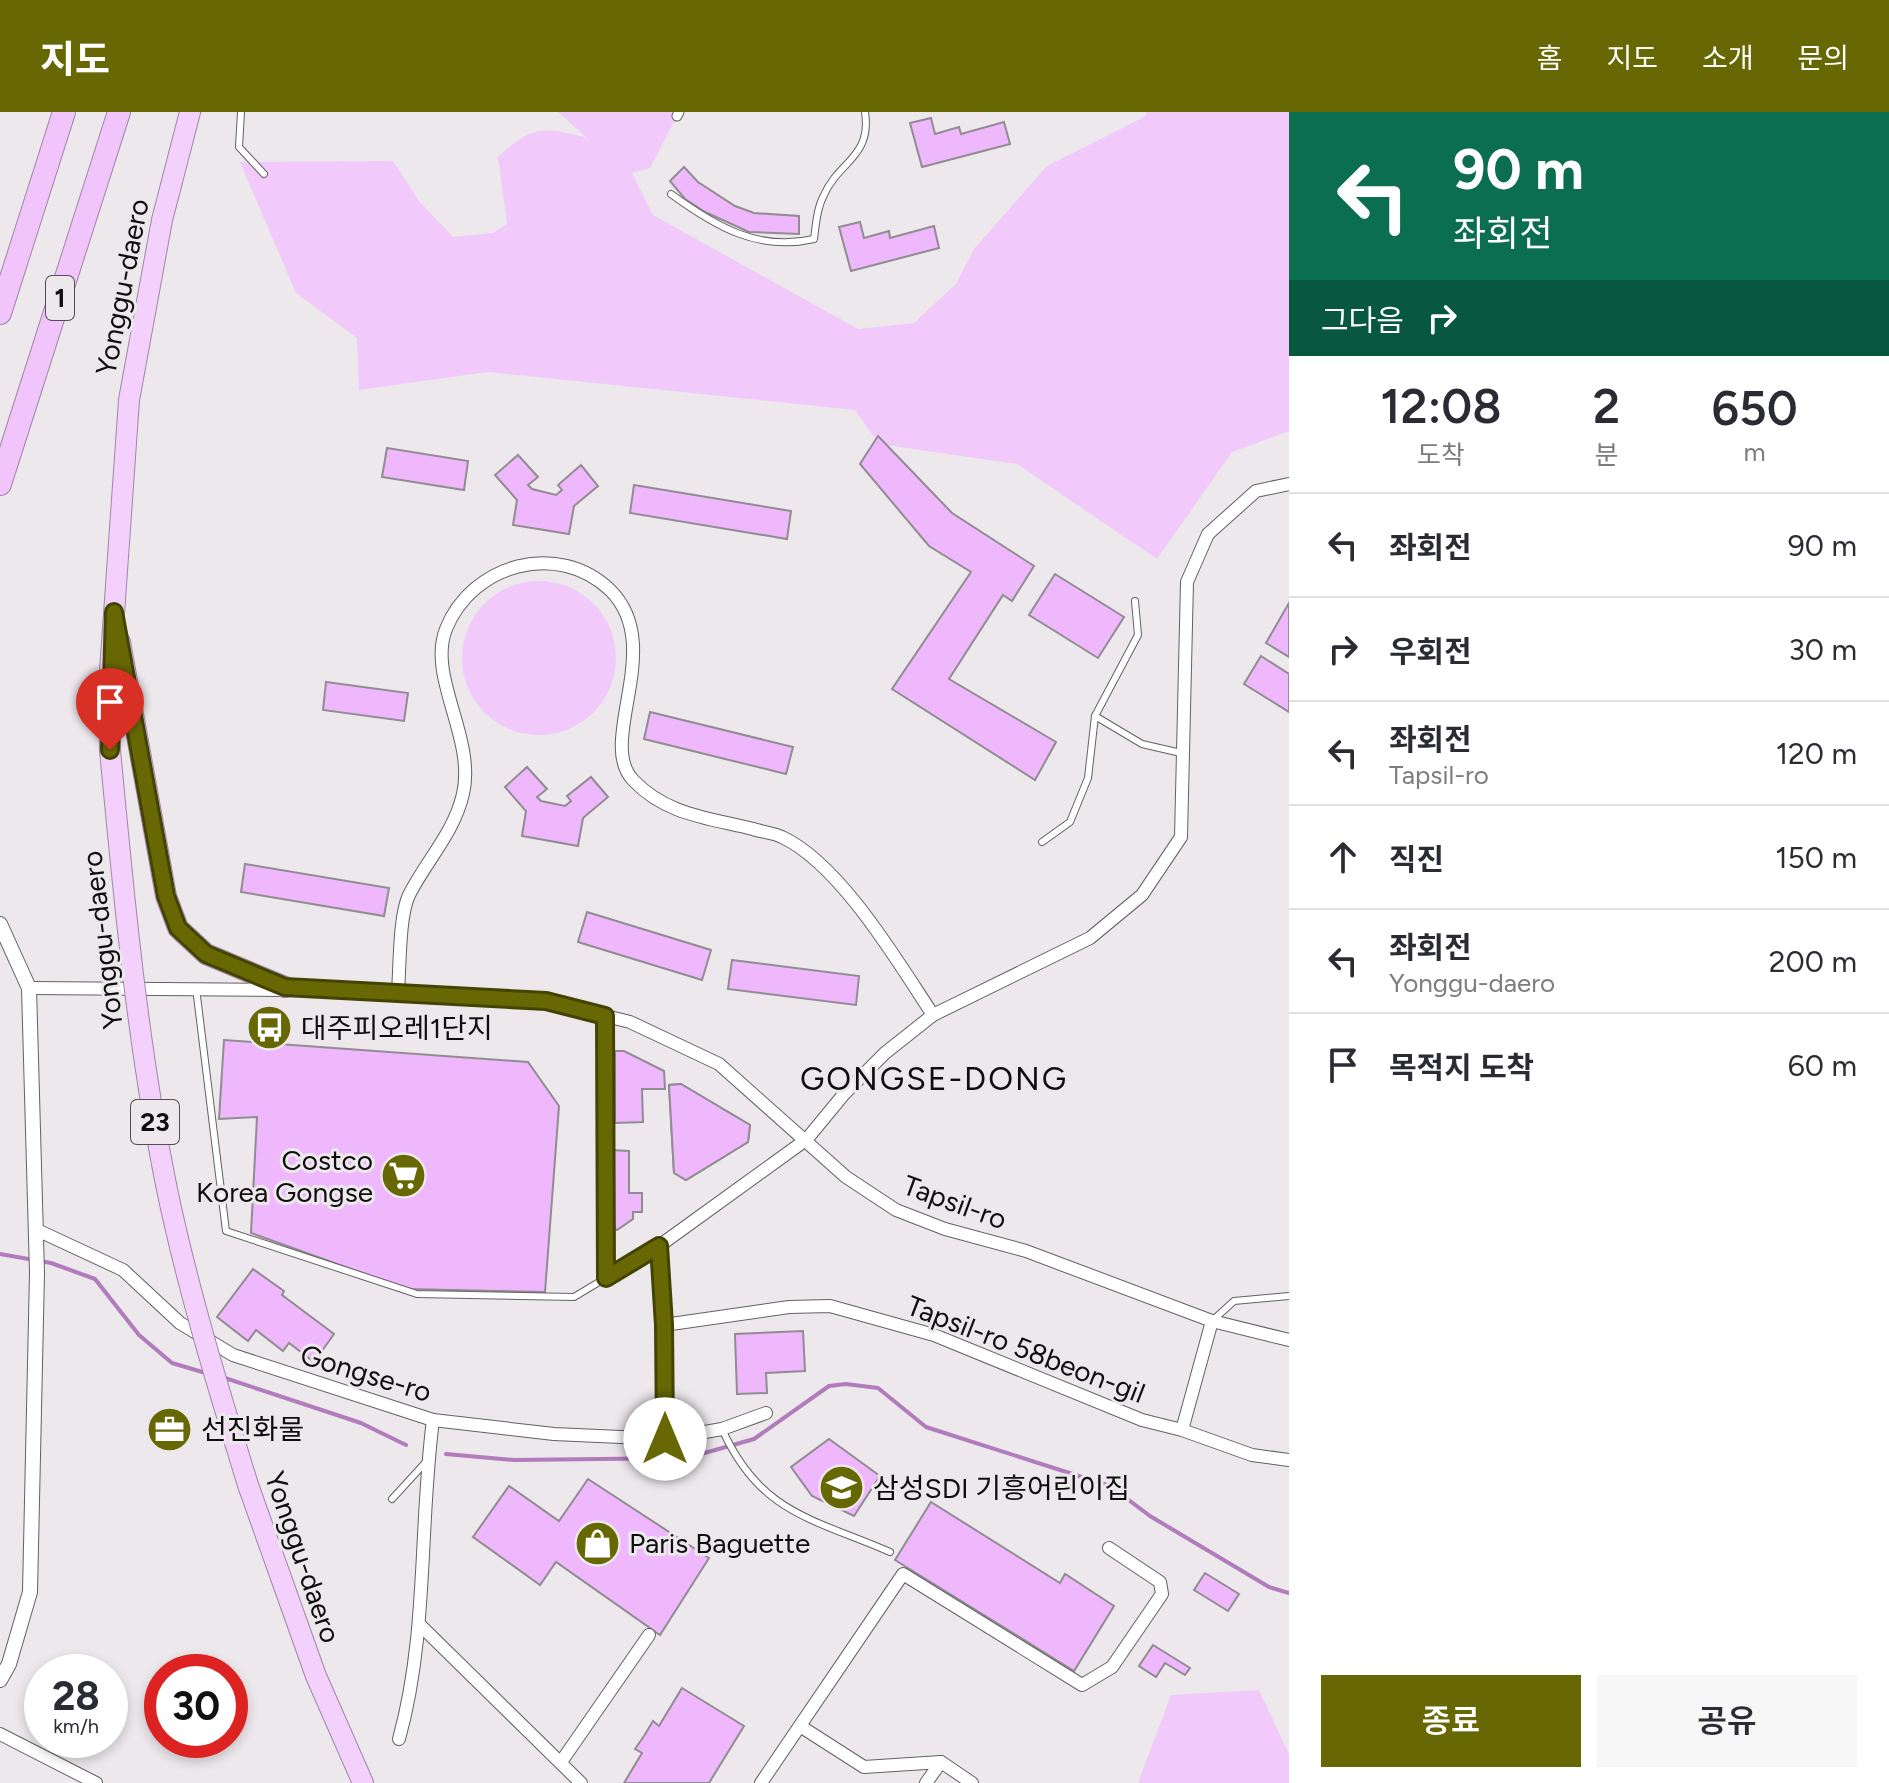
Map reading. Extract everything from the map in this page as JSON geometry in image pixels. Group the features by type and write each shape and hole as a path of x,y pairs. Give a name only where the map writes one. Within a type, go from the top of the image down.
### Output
{"highway":[{"name":"1","path":"0,313 64,112"},
{"name":"1","path":"0,484 119,112"},
{"name":"Yonggu-daero","path":"190,112 162,220 129,400 114,612 110,750 126,925 164,1170 192,1296 248,1485 316,1676 363,1783"},
{"path":"114,612 166,896 178,928 206,954 285,987"}],"street":[{"path":"665,1439 664,1325 659,1246 807,1139 844,1094 885,1053 933,1015 1090,938 1142,895 1181,837 1187,582 1208,534 1256,491 1289,484"},
{"path":"398,991 408,898 448,834 463,794 466,749 441,663 445,630 468,596 507,567 540,560 573,567 610,591 628,620 635,657 622,748 629,776 648,796 679,813 783,837 835,877 933,1015"},
{"path":"0,924 29,988 37,1235 30,1592 9,1664 0,1680"},
{"name":"Tapsil-ro","path":"29,988 285,987 398,991 546,1001 630,1022 719,1064 807,1139 846,1177 896,1210 945,1229 1026,1251 1212,1321 1289,1340"},
{"name":"Gongse-ro","path":"37,1235 123,1270 180,1323 233,1355 433,1420 554,1434 665,1439 722,1429 766,1413"},
{"name":"Tapsil-ro 58beon-gil","path":"664,1325 789,1307 830,1306 934,1335 1142,1420 1182,1430 1252,1455 1289,1460"},
{"path":"1182,1430 1212,1321"},
{"path":"399,1739 412,1691 421,1626 428,1461 433,1420"},
{"path":"761,1783 903,1574 1082,1685 1112,1667 1162,1594 1160,1582 1109,1548"},
{"path":"421,1626 581,1783"},
{"path":"561,1762 649,1635"},
{"path":"800,1726 864,1767 941,1762 972,1783"},
{"path":"0,1734 96,1783"},
{"path":"926,1783 941,1762"}],"lane":[{"path":"241,112 239,147 264,174"},
{"path":"671,194 711,224 752,239 790,244 814,239 825,192 862,148 867,123 865,112"},
{"path":"1042,842 1070,822 1088,778 1095,716 1138,635 1135,601"},
{"path":"1095,716 1142,744 1185,754"},
{"path":"196,988 226,1231 417,1294 574,1297 659,1246"},
{"path":"605,1016 606,1278"},
{"path":"1212,1321 1234,1301 1289,1296"},
{"path":"722,1429 737,1462 772,1501 890,1552"},
{"path":"392,1499 428,1461"}],"shaded area":[{"path":"558,112 671,112 677,116 650,168 632,173 653,215 858,329 914,323 956,284 974,249 1047,166 1146,116 1146,112 1289,112 1289,431 1232,452 1157,559 1017,464 879,444 855,410 488,372 359,390 357,338 296,293 240,162 393,161 419,201 453,237 493,233 507,224 498,157 520,139 539,131 587,138"},
{"path":"539,581 569,586 594,603 611,628 616,658 611,688 594,713 569,730 539,735 509,730 484,713 467,688 462,658 467,628 484,603 509,586"},
{"path":"1259,1690 1289,1754 1289,1783 1138,1783 1171,1695"}],"building":[{"path":"931,118 935,134 959,127 961,134 1004,122 1010,144 922,167 910,123"},
{"path":"684,167 698,182 735,206 754,213 799,216 799,234 749,232 705,212 685,199 670,181"},
{"path":"860,222 864,238 889,231 890,238 934,226 939,248 851,271 839,227"},
{"path":"878,436 952,513 1034,566 1012,601 1003,595 949,679 1056,742 1035,780 892,689 971,572 929,546 860,464"},
{"path":"387,448 468,461 464,490 382,477"},
{"path":"518,455 538,477 528,485 532,489 556,495 562,490 558,485 581,465 598,486 574,506 569,534 513,525 517,500 495,475"},
{"path":"634,485 791,511 787,539 630,513"},
{"path":"1055,574 1124,617 1098,658 1029,615"},
{"path":"1289,603 1289,657 1266,643"},
{"path":"1261,656 1289,674 1289,712 1244,684"},
{"path":"326,682 408,693 404,721 323,710"},
{"path":"650,712 793,747 786,774 644,739"},
{"path":"527,767 547,789 537,797 541,801 565,806 571,801 567,796 591,777 608,797 583,818 578,846 522,836 526,811 505,787"},
{"path":"245,864 389,888 384,916 241,892"},
{"path":"587,912 711,950 702,980 578,942"},
{"path":"732,960 859,976 856,1005 728,989"},
{"name":"Costco Korea Gongse","path":"224,1040 528,1062 559,1106 545,1292 407,1289 251,1233 257,1117 219,1119"},
{"path":"615,1051 624,1051 664,1071 665,1089 642,1089 643,1122 615,1123"},
{"path":"681,1084 750,1125 748,1142 686,1180 674,1173 669,1085","holes":["694,1117 713,1129 695,1143"]},
{"path":"681,1084 750,1125 748,1142 686,1180 674,1173 669,1085"},
{"path":"611,1150 629,1151 629,1193 642,1193 642,1212 633,1212 633,1219 617,1230 611,1227"},
{"path":"253,1269 334,1334 314,1362 289,1343 283,1351 256,1330 248,1341 217,1317"},
{"path":"803,1331 805,1371 766,1373 767,1393 737,1394 735,1334"},
{"path":"829,1439 880,1476 854,1516 812,1496 791,1467"},
{"path":"588,1479 709,1558 660,1635 556,1562 540,1585 473,1537 509,1486 559,1521"},
{"path":"931,1502 1060,1583 1065,1574 1114,1606 1074,1671 895,1560"},
{"path":"1205,1573 1239,1594 1228,1611 1194,1590"},
{"path":"1153,1645 1190,1668 1185,1675 1165,1663 1156,1677 1139,1666"},
{"path":"682,1688 744,1726 709,1783 624,1783 642,1753 635,1749 653,1721 659,1726"}],"waterway":[{"path":"0,1254 51,1263 95,1279 139,1335 172,1363 209,1374"},
{"path":"225,1378 361,1423 406,1445"},
{"path":"446,1454 514,1460 687,1458 754,1439 829,1386 846,1384 878,1388 926,1427 1110,1486 1150,1516 1269,1587 1289,1593"}],"place":[{"name":"대주피오레1단지","path":"270,1028"},
{"name":"Costco Korea Gongse","path":"404,1176"},
{"name":"선진화물","path":"170,1429"},
{"name":"삼성SDI 기흥어린이집","path":"842,1488"},
{"name":"Paris Baguette","path":"598,1543"}],"district":[{"name":"GONGSE-DONG","path":"934,1079"}],"route":[{"path":"110,750 109,685 114,612 166,896 178,928 206,954 285,987 546,1001 605,1016 606,1278 659,1246 664,1325 665,1439"}]}
